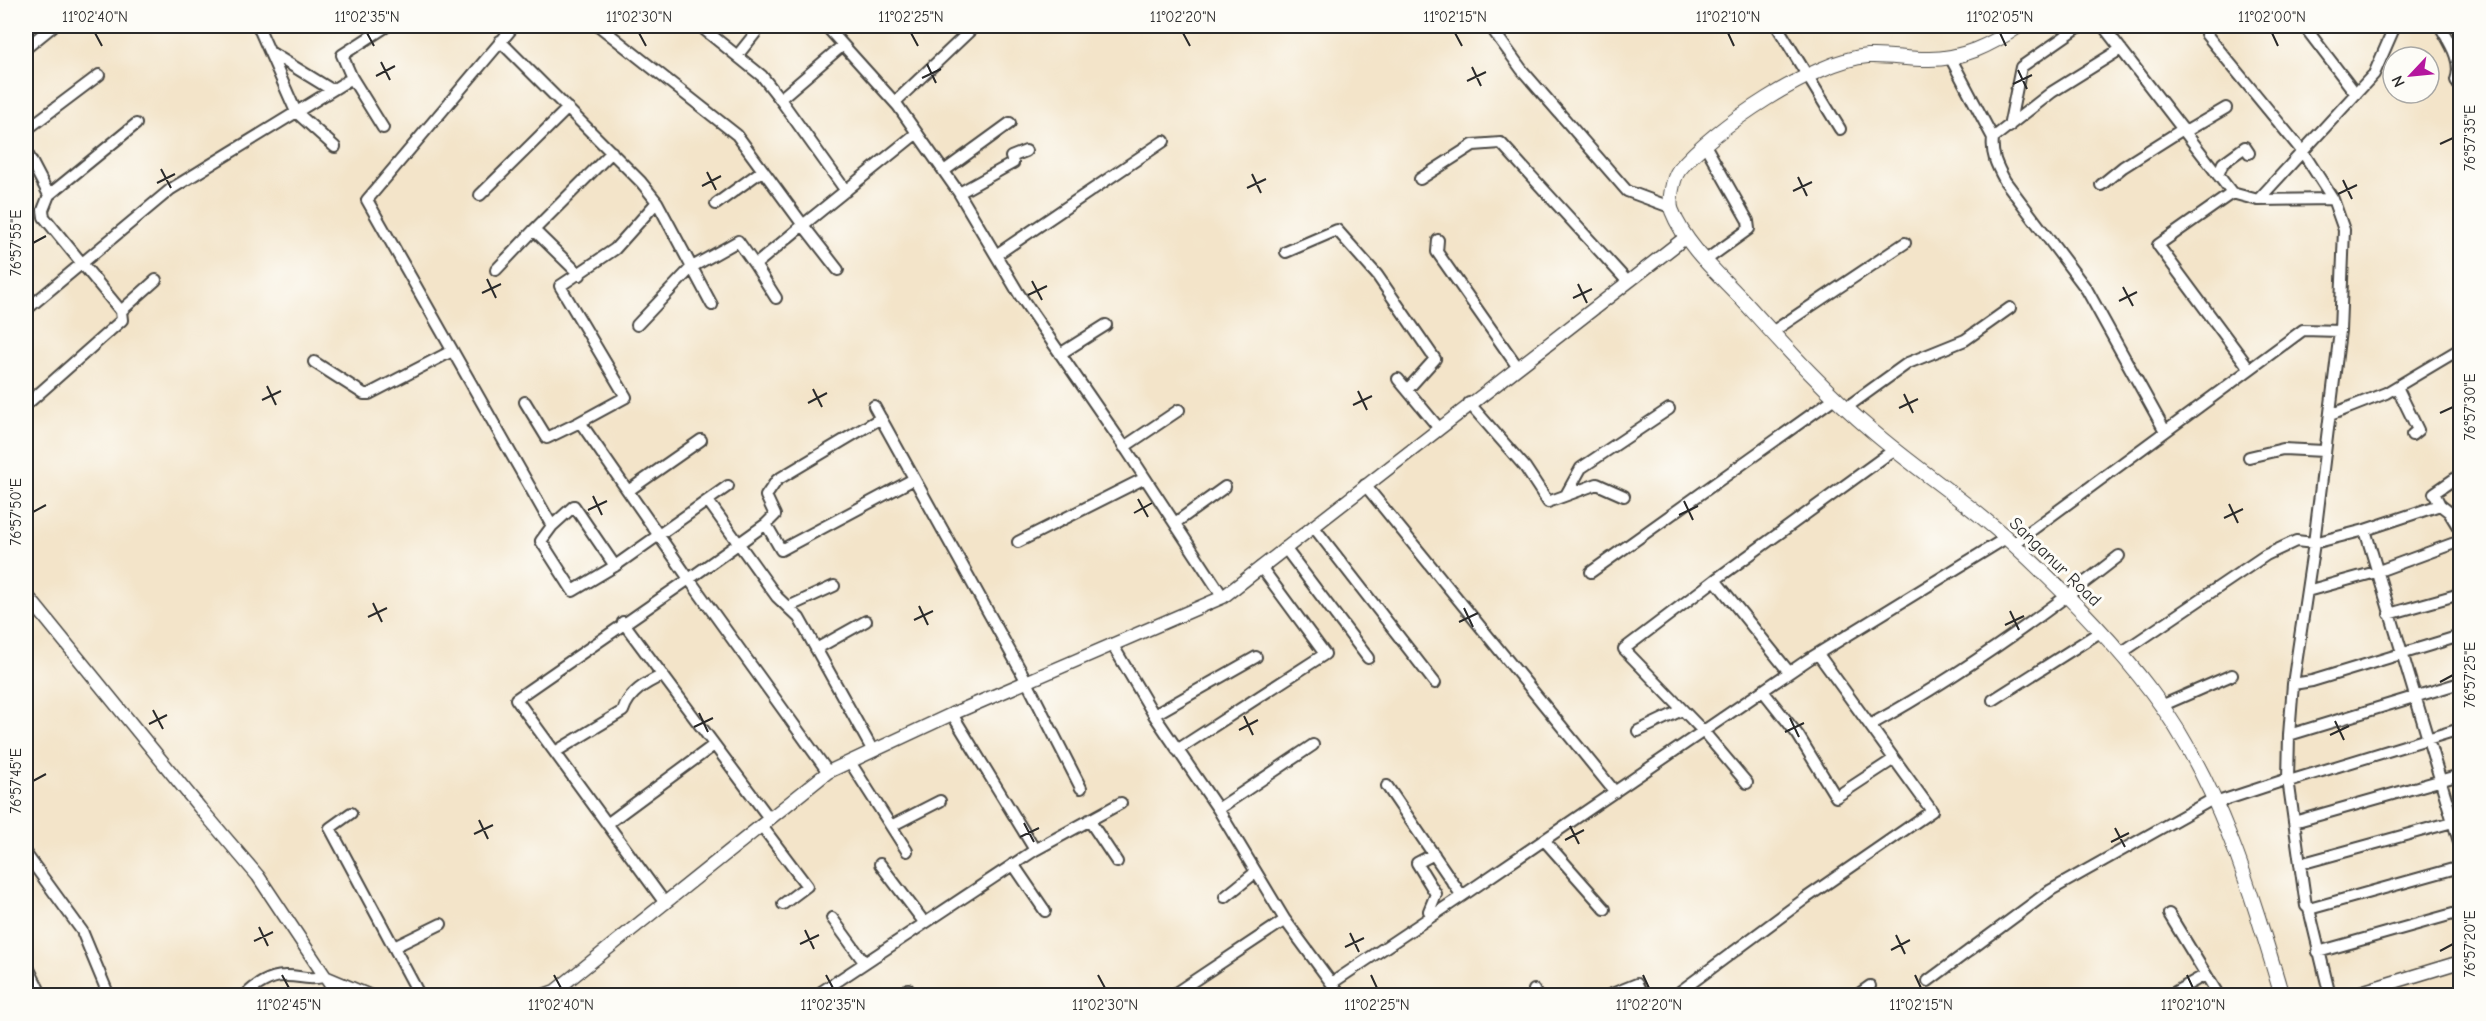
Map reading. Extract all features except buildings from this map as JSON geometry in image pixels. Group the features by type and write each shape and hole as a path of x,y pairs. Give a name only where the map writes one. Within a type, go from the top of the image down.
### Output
{"main road":[{"path":"1670,207 1676,173 1728,122 1840,60 1869,56 1930,59 1950,57 1992,44 2019,26"},
{"name":"Sanganur Road","path":"1670,207 1686,237 1706,260 1836,397 1895,449 2009,541 2121,653 2161,706 2214,801 2252,895 2282,996"}],"street":[{"path":"26,48 54,26"},
{"path":"258,26 296,112 335,147"},
{"path":"383,128 352,78 342,55 387,26"},
{"path":"514,26 367,200 552,526"},
{"path":"599,26 737,135 838,270"},
{"path":"700,26 762,76 846,191"},
{"path":"737,56 761,26"},
{"path":"826,26 895,102 944,171 1060,354 1223,597"},
{"path":"895,102 975,26"},
{"path":"1490,26 1522,70 1627,191 1670,207"},
{"path":"1777,26 1840,129"},
{"path":"2009,127 2021,67 2080,26"},
{"path":"2103,26 2232,193 2258,200 2333,199"},
{"path":"2304,26 2356,94"},
{"path":"2258,200 2374,74 2395,26"},
{"path":"2440,26 2460,71 2456,80 2460,88"},
{"path":"2206,34 2302,151 2333,199 2344,230 2340,330 2314,543 2293,684 2289,735 2289,780 2306,906 2309,909 2330,996"},
{"path":"500,41 612,152 657,202 712,305"},
{"path":"780,99 843,45"},
{"path":"1993,138 2052,92 2121,50"},
{"path":"270,52 332,90"},
{"path":"1950,57 1993,138 1992,149 1995,162 2005,181 2086,290 2165,431"},
{"path":"26,130 99,75"},
{"path":"26,310 171,189 352,78"},
{"path":"480,195 568,108"},
{"path":"2101,185 2123,167 2226,108"},
{"path":"944,171 1010,123"},
{"path":"26,405 122,320 121,311 44,217 43,210 49,195 136,124"},
{"path":"755,265 917,133"},
{"path":"996,255 1164,141"},
{"path":"1420,179 1473,145 1501,143 1628,281"},
{"path":"1705,145 1748,221 1749,229 1706,260"},
{"path":"2218,175 2223,163 2245,147 2249,153"},
{"path":"26,151 49,195"},
{"path":"959,193 1013,163 1011,157 1026,151"},
{"path":"496,270 612,152"},
{"path":"716,204 763,170"},
{"path":"2232,193 2158,245 2249,368"},
{"path":"525,402 548,438 626,397 560,286 580,275 615,249 657,202"},
{"path":"534,230 580,275"},
{"path":"1286,252 1337,230 1377,275 1435,359 1408,389"},
{"path":"541,996 555,991 828,772 952,714 1223,597 1438,427 1686,237"},
{"path":"1438,240 1437,252 1517,366"},
{"path":"637,325 692,267 738,241 776,298"},
{"path":"1772,332 1905,243"},
{"path":"121,311 156,280"},
{"path":"1847,407 1908,363 1965,340 2010,308"},
{"path":"1060,354 1106,325"},
{"path":"1332,983 1789,672 2009,541 2303,330 2340,330"},
{"path":"2330,415 2397,387 2460,350"},
{"path":"314,362 364,394 369,394 452,351"},
{"path":"1398,379 1438,427"},
{"path":"2397,387 2418,430 2412,435"},
{"path":"1591,572 1836,397"},
{"path":"1469,403 1525,467 1548,501 1597,484 1624,496"},
{"path":"874,406 1027,682 1081,788"},
{"path":"1566,495 1581,468 1669,409"},
{"path":"1124,447 1179,410"},
{"path":"665,903 516,699 765,524 775,515 766,496 777,480 881,418"},
{"path":"580,422 689,579 828,772"},
{"path":"628,491 701,440"},
{"path":"1748,783 1703,731 1624,649 1895,449"},
{"path":"2249,457 2283,449 2324,451"},
{"path":"2460,476 2434,493 2440,505 2449,512 2460,531"},
{"path":"1018,542 1145,478"},
{"path":"765,524 782,550 914,479"},
{"path":"1365,485 1615,792"},
{"path":"615,566 574,506 552,526 541,541 573,591 615,566 728,486"},
{"path":"1174,523 1225,488"},
{"path":"708,501 777,597 799,618 873,751"},
{"path":"2121,653 2266,555 2296,540 2314,543 2365,530 2440,505"},
{"path":"1313,526 1435,683"},
{"path":"2365,530 2414,696 2457,821 2460,845"},
{"path":"2307,591 2376,572 2460,541"},
{"path":"1285,548 1368,658"},
{"path":"1870,725 1924,696 2066,597 2119,556"},
{"path":"1177,750 1325,654 1261,567"},
{"path":"1715,580 1789,672"},
{"path":"789,607 834,586"},
{"path":"26,594 258,876 323,977 338,996"},
{"path":"2389,614 2460,594"},
{"path":"816,649 866,621"},
{"path":"623,622 714,745 807,886 783,904"},
{"path":"1993,700 2100,632"},
{"path":"2293,684 2312,681 2460,636"},
{"path":"1112,644 1154,715 1218,809 1285,920 1341,996"},
{"path":"1674,996 1932,811 1818,654"},
{"path":"1154,715 1256,657"},
{"path":"555,752 623,711 626,702 643,685 663,675"},
{"path":"2161,706 2232,675"},
{"path":"2289,735 2460,683"},
{"path":"1763,691 1798,735 1836,797 1894,759"},
{"path":"1638,731 1682,710"},
{"path":"952,714 1035,850"},
{"path":"1928,981 2051,890 2214,801 2460,729"},
{"path":"607,824 714,745"},
{"path":"1218,809 1313,745"},
{"path":"850,762 907,851"},
{"path":"2294,822 2460,775"},
{"path":"1386,786 1462,896"},
{"path":"891,826 940,801"},
{"path":"815,996 1035,850 1121,803"},
{"path":"351,813 330,828 420,996"},
{"path":"1089,820 1117,862"},
{"path":"2300,864 2457,821"},
{"path":"1544,840 1605,909"},
{"path":"26,854 82,931 109,996"},
{"path":"1428,911 1436,894 1417,863 1434,854"},
{"path":"880,864 924,922"},
{"path":"1013,864 1045,911"},
{"path":"2309,909 2460,867"},
{"path":"1225,897 1256,872"},
{"path":"2318,952 2460,912"},
{"path":"2169,914 2219,996"},
{"path":"832,918 864,962"},
{"path":"1171,996 1285,920"},
{"path":"394,947 441,924"},
{"path":"2348,996 2460,962"},
{"path":"26,963 42,996"},
{"path":"245,996 254,986 284,975 309,980 323,977 370,996"},
{"path":"2168,996 2205,975"},
{"path":"1607,996 1637,984 1643,996"},
{"path":"1856,996 1870,986"},
{"path":"898,996 908,989 912,996"}]}
